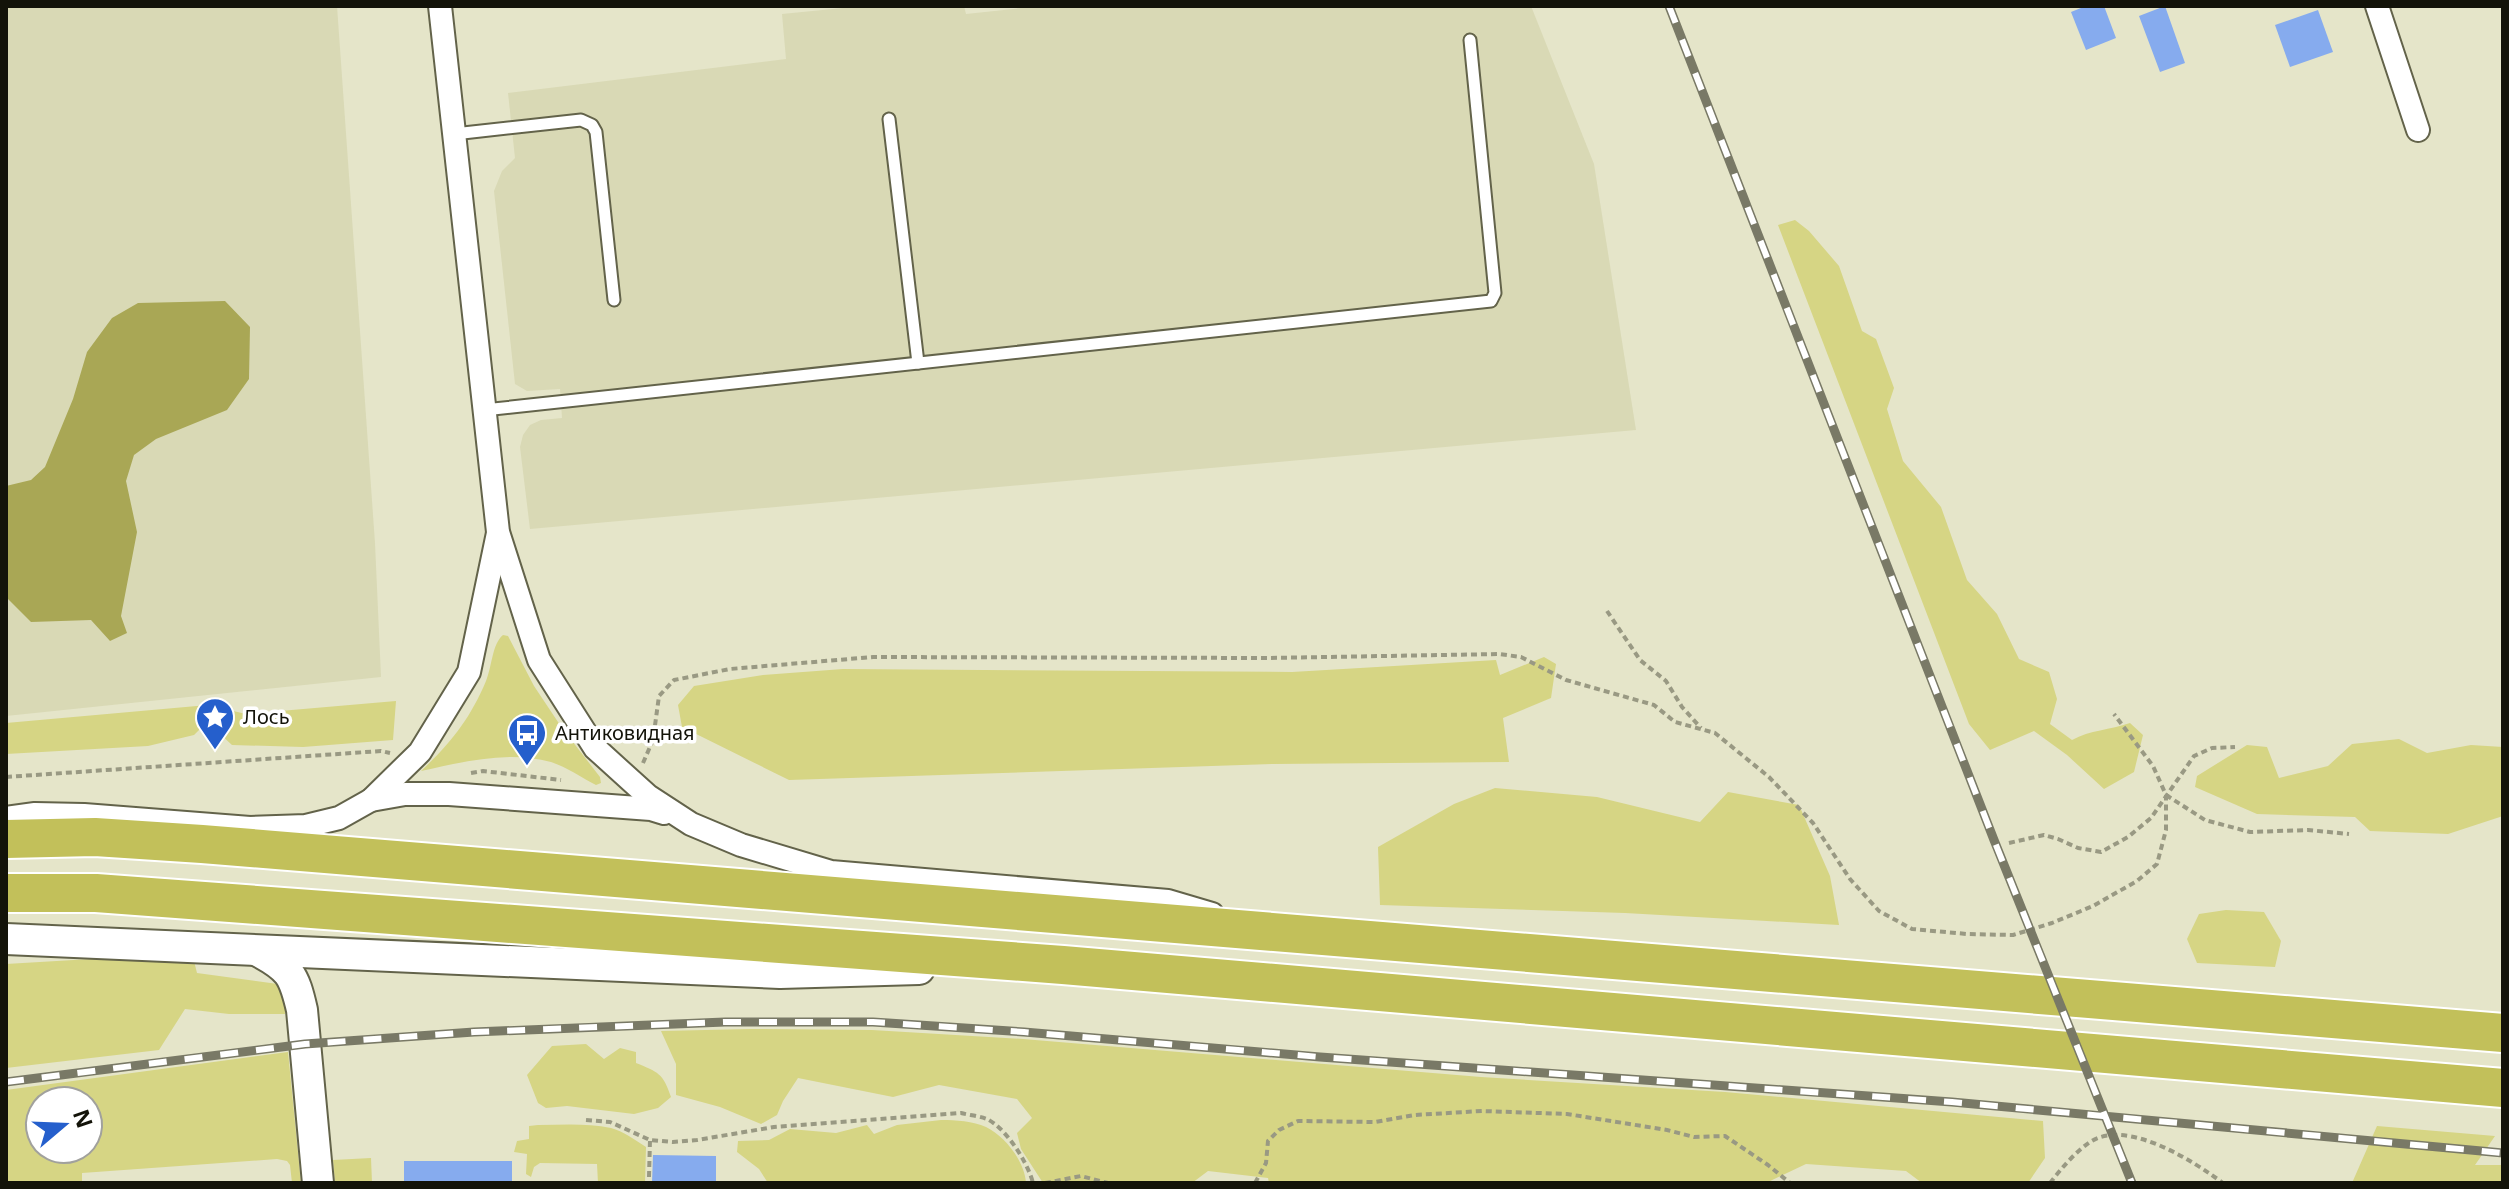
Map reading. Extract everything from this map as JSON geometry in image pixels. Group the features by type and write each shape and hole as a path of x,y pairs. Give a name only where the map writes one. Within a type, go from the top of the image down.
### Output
{"highway":[{"path":"6,839 95,837 202,844 2503,1033"},
{"path":"6,893 96,893 1063,965 2503,1088"}],"street":[{"path":"440,6 498,532 539,660 595,748 648,796 691,824"},
{"path":"2377,6 2418,130"},
{"path":"6,818 35,814 84,815 250,828 306,826 339,818 371,800 420,752 469,672 498,532"},
{"path":"371,800 405,794 449,794 651,809 741,845 831,872 1168,901 1263,930"},
{"path":"6,939 780,973 1063,965"},
{"path":"256,951 282,964 297,984 318,1183"},
{"path":"302,1010 311,984 318,976 326,968 355,955"}],"lane":[{"path":"484,410 1491,301 1495,293 1470,40"},
{"path":"889,119 918,363"},
{"path":"454,134 581,120 592,125 596,132 614,300"}],"path":[{"path":"1607,611 1640,660 1666,681 1682,707 1702,730"},
{"path":"642,765 653,740 659,696 674,680 730,669 873,657 1269,658 1499,654 1521,657 1566,680 1654,705 1675,722 1715,733 1769,777 1813,823 1850,879 1879,911 1912,929 2013,935 2093,906 2137,881 2157,864 2166,830 2166,795 2153,766 2114,714"},
{"path":"2009,843 2044,835 2078,848 2101,852 2128,837 2151,818 2194,756 2212,748 2235,747"},
{"path":"6,777 298,755 381,751 394,754"},
{"path":"2166,795 2205,820 2250,832 2308,830 2349,834"},
{"path":"1255,1183 1266,1163 1268,1141 1279,1130 1298,1121 1375,1122 1415,1115 1482,1111 1567,1114 1694,1137 1725,1136 1790,1183"},
{"path":"586,1120 610,1122 650,1140 673,1142 774,1127 961,1113 988,1120 1011,1141 1033,1183"},
{"path":"2050,1183 2092,1141 2118,1135 2151,1142 2191,1160 2223,1183"},
{"path":"649,1177 650,1140"},
{"path":"1045,1183 1081,1176 1108,1183"}],"shaded area":[{"path":"6,6 337,6 375,543 381,677 6,716"},
{"path":"863,6 964,6 966,14 1040,6 1531,6 1594,164 1636,430 530,529 520,447 523,435 530,425 541,420 562,418 560,389 527,391 515,384 494,191 502,171 515,158 508,93 786,59 782,14"},
{"path":"1795,220 1809,231 1839,266 1862,331 1876,339 1894,388 1887,409 1903,461 1941,507 1967,580 1997,614 2019,659 2049,672 2057,699 2050,724 2072,740 2130,723 2143,735 2134,772 2104,789 2067,755 2034,731 1990,750 1969,724 1778,225"},
{"path":"225,301 250,327 249,379 227,410 156,439 134,455 126,481 137,532 121,616 127,633 110,641 91,620 31,622 6,597 6,486 31,480 45,467 73,399 87,352 112,318 138,303"},
{"path":"503,635 508,636 534,686 600,777 601,783 596,785 551,762 518,757 486,759 421,771 466,719 480,695 494,650"},
{"path":"1544,657 1556,664 1551,698 1503,718 1509,762 1273,764 789,780 682,727 678,705 694,686 763,675 843,669 1292,672 1496,660 1500,675"},
{"path":"396,701 393,740 303,747 232,745 207,722 194,735 148,746 6,754 6,723 208,705 246,714"},
{"path":"2399,739 2427,753 2471,745 2503,747 2503,816 2448,834 2370,831 2355,817 2257,814 2195,787 2197,776 2247,745 2267,747 2279,778 2328,766 2352,744"},
{"path":"1495,788 1597,797 1700,822 1728,792 1799,805 1830,876 1839,925 1625,913 1380,905 1378,847 1454,804"},
{"path":"2226,910 2264,912 2281,941 2275,967 2197,963 2187,939 2199,914"},
{"path":"192,953 197,973 285,985 285,1014 229,1014 185,1009 159,1050 6,1068 6,964"},
{"path":"872,1030 1023,1039 1481,1077 1725,1092 2043,1121 2045,1158 2028,1183 1922,1183 1906,1171 1806,1164 1766,1183 1269,1183 1268,1178 1208,1171 1192,1183 1043,1183 1021,1149 1017,1133 1032,1118 1017,1099 939,1085 893,1097 798,1078 777,1115 761,1124 720,1107 676,1095 676,1064 661,1031"},
{"path":"586,1044 604,1059 620,1048 636,1052 636,1063 659,1074 671,1097 658,1108 634,1114 567,1106 546,1108 538,1103 527,1075 552,1046"},
{"path":"288,1052 301,1183 292,1183 290,1165 277,1159 82,1173 82,1183 6,1183 6,1090 24,1088 24,1165 104,1165 104,1085 43,1085"},
{"path":"941,1120 970,1122 993,1131 1018,1158 1026,1183 768,1183 759,1169 737,1152 738,1141 769,1140 790,1129 836,1133 867,1125 874,1134 897,1125"},
{"path":"593,1125 624,1133 646,1147 645,1183 598,1183 597,1164 540,1163 534,1167 531,1177 526,1174 527,1154 514,1152 517,1141 529,1139 529,1126"},
{"path":"2377,1126 2495,1136 2475,1165 2503,1165 2503,1183 2352,1183"},
{"path":"371,1158 372,1183 335,1183 333,1160"}],"building":[{"path":"2086,6 2104,6 2116,38 2086,50 2071,12"},
{"path":"2165,6 2185,63 2160,72 2139,16"},
{"path":"2318,10 2333,52 2290,67 2275,25"},
{"path":"653,1155 716,1156 716,1183 652,1183"},
{"path":"404,1161 512,1161 512,1183 404,1183"}],"railway":[{"path":"1669,6 1994,840 2132,1183"},
{"path":"6,1082 305,1044 474,1032 725,1022 873,1022 1952,1102 2503,1153"}],"place":[{"name":"Лось","path":"215,751"},
{"name":"Антиковидная","path":"527,767"}]}
